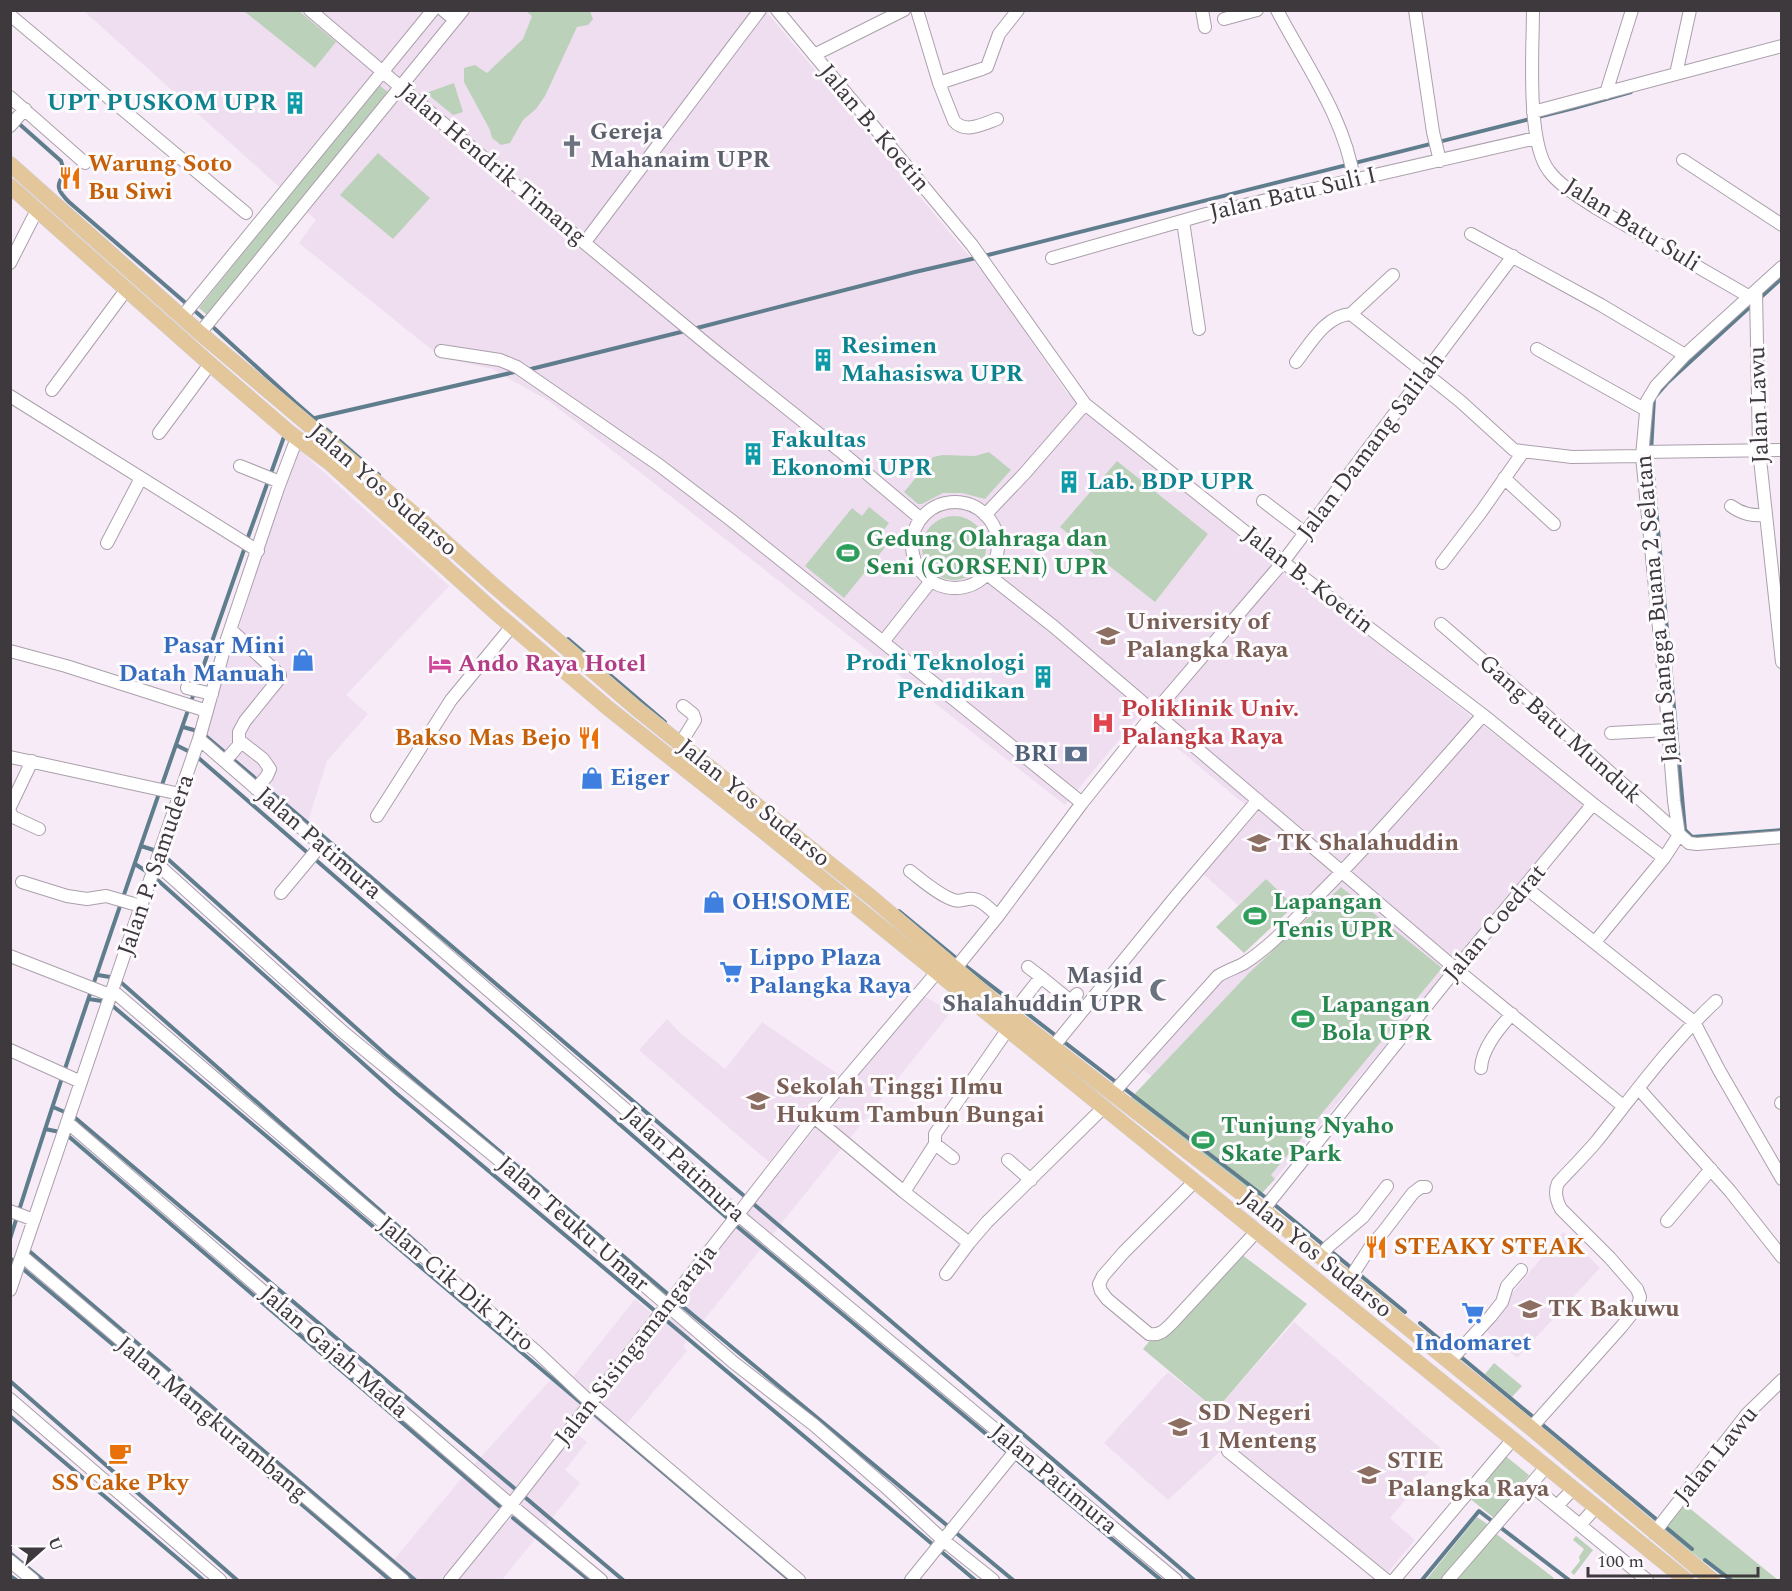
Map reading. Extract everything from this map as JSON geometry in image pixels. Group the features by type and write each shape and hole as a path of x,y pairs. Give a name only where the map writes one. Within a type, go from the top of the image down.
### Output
{"main road":[{"name":"Jalan Yos Sudarso","path":"10,164 200,333 414,514 637,709 871,897 959,964 1009,1022 1104,1107 1686,1581"},
{"name":"Jalan Yos Sudarso","path":"10,186 210,364 289,432 330,463 491,608 628,723 937,972 1009,1022 1053,1047 1263,1210 1531,1428 1712,1581"},
{"path":"491,608 502,592"},
{"path":"628,723 637,709"},
{"path":"1387,1336 1398,1321"},
{"path":"1400,1347 1412,1331"}],"street":[{"name":"Jalan Hendrik Timang","path":"310,10 678,320 921,519"},
{"path":"182,317 433,10"},
{"path":"200,333 459,15 443,10"},
{"path":"585,242 760,10"},
{"name":"Jalan B. Koetin","path":"777,10 972,245 1085,404 1283,562 1483,715 1664,858"},
{"path":"814,55 904,10"},
{"path":"916,10 939,83 958,126 972,127 997,119"},
{"path":"939,83 987,67 999,34 1018,10"},
{"path":"1202,10 1205,27"},
{"path":"1224,19 1257,10"},
{"path":"1277,10 1334,113 1354,175"},
{"path":"1414,10 1433,132 1440,161"},
{"path":"1533,10 1533,113 1782,46"},
{"path":"1606,93 1632,10"},
{"path":"1676,74 1690,10"},
{"path":"10,15 246,213"},
{"path":"10,97 16,119 85,163"},
{"name":"Jalan Batu Suli","path":"1533,113 1536,137 1545,166 1550,173 1596,208 1663,248 1753,294"},
{"name":"Jalan Batu Suli I","path":"1052,258 1354,175 1440,161 1536,137"},
{"path":"1683,160 1782,225"},
{"path":"10,263 37,210"},
{"path":"1183,221 1199,329"},
{"path":"1471,234 1601,305 1685,356"},
{"name":"Jalan Damang Salilah","path":"959,964 1154,713 1283,562 1513,256"},
{"name":"Jalan Sangga Buana 2 Selatan","path":"1678,835 1642,454 1647,401 1656,386 1685,356 1782,267"},
{"path":"1296,362 1323,328 1337,316 1353,315 1393,275"},
{"path":"52,390 126,290"},
{"name":"Jalan Lawu","path":"1753,294 1759,450 1782,662"},
{"path":"1353,315 1426,373 1510,447 1523,452 1572,457 1782,450"},
{"path":"1537,349 1646,410"},
{"path":"441,351 500,360 517,367 659,465 1082,803"},
{"path":"159,433 210,364"},
{"path":"10,396 258,551"},
{"path":"985,515 1085,404"},
{"name":"Jalan P. Samudera","path":"10,1290 199,739 207,711 199,691 232,631 280,482 289,432"},
{"path":"1442,563 1523,452"},
{"path":"240,466 280,482"},
{"path":"107,543 141,478"},
{"path":"1504,478 1554,524"},
{"path":"1263,501 1305,533"},
{"path":"955,503 971,506 985,515 993,528 997,544 995,560 987,574 975,583 960,588 945,587 931,581 920,570 913,556 914,532 921,519 933,508 955,503"},
{"path":"1731,506 1740,513 1766,515"},
{"path":"987,574 1053,626 1456,969 1623,1106"},
{"path":"883,642 931,581"},
{"name":"Gang Batu Munduk","path":"1442,624 1678,835"},
{"path":"377,816 450,700 512,626"},
{"path":"225,762 239,745 240,728 280,675 232,631"},
{"path":"10,651 66,666 207,711"},
{"path":"680,744 695,720 693,714 683,706"},
{"path":"1113,1093 1218,976 1253,956 1292,922 1342,872 1483,715"},
{"path":"1611,733 1668,730"},
{"name":"Jalan Patimura","path":"199,739 633,1116 737,1214 1176,1581"},
{"path":"240,741 263,759 270,769 256,789"},
{"path":"10,757 180,794"},
{"path":"10,807 32,761"},
{"path":"1053,1047 1258,800"},
{"name":"Jalan Coedrat","path":"1263,1210 1456,969 1593,804"},
{"path":"10,812 13,817 39,829"},
{"path":"1595,942 1664,858 1678,835 1689,843 1697,844 1782,837"},
{"path":"281,893 321,845"},
{"name":"Jalan Teuku Umar","path":"156,862 343,1032 499,1160 733,1362 814,1425 993,1581"},
{"path":"910,871 947,897 959,902 977,900 998,916"},
{"path":"21,882 77,898 106,896 141,906"},
{"path":"1525,887 1695,1022 1719,1070 1782,1179"},
{"name":"Jalan Cik Dik Tiro","path":"10,956 111,993 537,1352 591,1402 799,1581"},
{"path":"1028,967 1068,999 1077,994"},
{"name":"Jalan Sisingamangaraja","path":"450,1581 814,1117 937,972"},
{"path":"904,1192 935,1144 935,1134 946,1116 1041,977"},
{"path":"1531,1428 1638,1306 1640,1297 1637,1289 1610,1258 1561,1209 1556,1196 1558,1183 1695,1022 1716,1001"},
{"path":"1481,1068 1484,1053 1500,1027 1512,1014"},
{"path":"10,1050 81,1082"},
{"path":"1639,1089 1711,1169 1780,1253"},
{"path":"946,1274 987,1222 1104,1107"},
{"path":"814,1117 969,1243"},
{"name":"Jalan Gajah Mada","path":"67,1122 601,1581"},
{"path":"935,1144 954,1158"},
{"path":"1008,1160 1031,1180"},
{"path":"1667,1221 1711,1169"},
{"path":"1194,1182 1124,1252 1099,1284 1107,1299 1149,1334 1155,1335 1162,1332 1173,1322 1256,1232"},
{"path":"1320,1256 1364,1217 1387,1186"},
{"path":"1349,1280 1371,1246 1413,1193 1421,1187 1426,1187"},
{"path":"10,1211 34,1220"},
{"name":"Jalan Mangkurambang","path":"22,1256 402,1581"},
{"path":"1449,1362 1502,1302 1507,1286 1521,1270"},
{"name":"Jalan Lawu","path":"1654,1533 1747,1414 1782,1380"},
{"path":"10,1399 220,1581"},
{"path":"1394,1581 1513,1439"},
{"path":"911,1581 1017,1449"},
{"path":"1228,1450 1386,1581"},
{"path":"1448,1581 1546,1467"},
{"path":"1531,1485 1647,1581"},
{"path":"1557,1506 1573,1489"},
{"path":"1580,1526 1595,1508"},
{"path":"10,1561 33,1581"}],"shaded area":[{"name":"University of Palangka Raya","path":"84,11 766,11 989,280 1067,393 1264,556 1585,804 1275,1179 1133,1061 1214,970 1246,958 1296,909 1266,879 1238,905 1202,873 1255,813 1139,716 1065,805 549,401 492,369 442,358 299,243 316,220"},
{"name":"Pasar Mini Datah Manuah","path":"296,447 449,586 346,695 368,714 327,761 306,827 204,738"},
{"path":"922,995 951,1012 683,1346 687,1351 616,1437 589,1414 576,1433 587,1442 565,1470 580,1483 502,1580 377,1580 461,1479 553,1377 566,1386 635,1299 661,1322"},
{"name":"Sekolah Tinggi Ilmu Hukum Tambun Bungai","path":"667,1019 679,1032 725,1069 762,1022 839,1075 769,1162 639,1050"},
{"name":"TK Bakuwu","path":"1563,1232 1600,1268 1517,1358 1483,1328"},
{"path":"1294,1322 1445,1452 1390,1518 1415,1540 1385,1576 1228,1444 1168,1500 1104,1443 1168,1372 1216,1410"}],"green space":[{"path":"244,11 299,11 336,42 315,68"},
{"path":"526,11 590,11 593,19 588,25 577,27 545,96 536,109 523,120 510,143 501,145 492,138 464,82 464,68 475,65 487,73 523,39 532,16"},
{"path":"454,83 463,112 453,115 426,93"},
{"path":"378,84 389,93 207,315 199,308"},
{"path":"378,153 430,198 393,239 340,195"},
{"path":"989,452 1011,470 985,499 962,493 943,493 918,504 904,492 933,457 975,456"},
{"path":"1117,461 1208,534 1155,602 1060,527"},
{"name":"Gedung Olahraga dan Seni (GORSENI) UPR","path":"869,507 889,523 882,532 891,540 844,598 805,566 852,508 862,516"},
{"path":"954,516 977,525 986,548 977,571 954,580 931,571 922,548 931,525"},
{"name":"Lapangan Tenis UPR","path":"1266,879 1294,906 1244,953 1216,927"},
{"name":"Lapangan Bola UPR","path":"1341,887 1442,968 1271,1175 1275,1179 1255,1201 1129,1100 1249,973"},
{"path":"1241,1254 1307,1304 1216,1410 1143,1349"},
{"path":"1494,1363 1522,1386 1512,1397 1485,1374"},
{"path":"1503,1454 1529,1475 1494,1518 1468,1497"},
{"path":"1682,1502 1778,1580 1727,1580 1662,1529"},
{"path":"1477,1517 1490,1526 1445,1580 1426,1580"},
{"path":"1495,1533 1554,1578 1552,1580 1456,1580"},
{"path":"1576,1536 1593,1550 1574,1575 1571,1572 1580,1561 1579,1557 1584,1549 1573,1540"}],"waterway":[{"path":"984,256 1631,92"},
{"path":"16,121 61,161 63,174 59,189 69,202 379,475"},
{"path":"693,329 976,258"},
{"path":"1760,298 1782,278"},
{"path":"1752,305 1668,382 1654,398 1651,452 1685,830 1692,837 1782,830"},
{"path":"527,370 685,331"},
{"path":"315,418 519,371"},
{"path":"247,540 285,434"},
{"path":"10,1239 95,978 245,547"},
{"path":"568,639 665,722"},
{"path":"183,727 201,732 1194,1580"},
{"path":"176,745 194,754 733,1223 1161,1580"},
{"path":"141,846 160,852 385,1054 675,1300 1013,1580"},
{"path":"135,864 152,875 396,1093 975,1580"},
{"path":"899,911 967,967 1270,1201 1405,1312"},
{"path":"98,975 116,978 426,1251"},
{"path":"89,999 108,1002 790,1580"},
{"path":"53,1107 67,1113"},
{"path":"73,1116 623,1580"},
{"path":"45,1129 60,1132"},
{"path":"67,1135 499,1506"},
{"path":"28,1250 415,1580"},
{"path":"10,1258 390,1580"},
{"path":"1420,1323 1692,1549"},
{"path":"10,1381 237,1580"},
{"path":"10,1416 203,1580"},
{"path":"1422,1580 1479,1511 1569,1580"},
{"path":"513,1518 589,1580"},
{"path":"10,1553 43,1580"},
{"path":"1705,1560 1731,1580"},
{"path":"10,1576 16,1580"}],"place":[{"name":"UPT PUSKOM UPR","path":"295,103"},
{"name":"Gereja Mahanaim UPR","path":"572,146"},
{"name":"Warung Soto Bu Siwi","path":"70,178"},
{"name":"Resimen Mahasiswa UPR","path":"823,360"},
{"name":"Fakultas Ekonomi UPR","path":"753,454"},
{"name":"Lab. BDP UPR","path":"1069,482"},
{"name":"Gedung Olahraga dan Seni (GORSENI) UPR","path":"848,553"},
{"name":"University of Palangka Raya","path":"1108,636"},
{"name":"Pasar Mini Datah Manuah","path":"303,660"},
{"name":"Ando Raya Hotel","path":"440,664"},
{"name":"Prodi Teknologi Pendidikan","path":"1043,677"},
{"name":"Poliklinik Univ. Palangka Raya","path":"1103,723"},
{"name":"Bakso Mas Bejo","path":"589,738"},
{"name":"BRI","path":"1076,754"},
{"name":"Eiger","path":"592,778"},
{"name":"TK Shalahuddin","path":"1259,843"},
{"name":"OH!SOME","path":"714,902"},
{"name":"Lapangan Tenis UPR","path":"1255,916"},
{"name":"Lippo Plaza Palangka Raya","path":"731,972"},
{"name":"Masjid Shalahuddin UPR","path":"1161,990"},
{"name":"Lapangan Bola UPR","path":"1303,1019"},
{"name":"Sekolah Tinggi Ilmu Hukum Tambun Bungai","path":"758,1101"},
{"name":"Tunjung Nyaho Skate Park","path":"1203,1140"},
{"name":"STEAKY STEAK","path":"1376,1247"},
{"name":"TK Bakuwu","path":"1530,1309"},
{"name":"Indomaret","path":"1473,1313"},
{"name":"SD Negeri 1 Menteng","path":"1180,1427"},
{"name":"SS Cake Pky","path":"120,1453"},
{"name":"STIE Palangka Raya","path":"1369,1475"}]}
